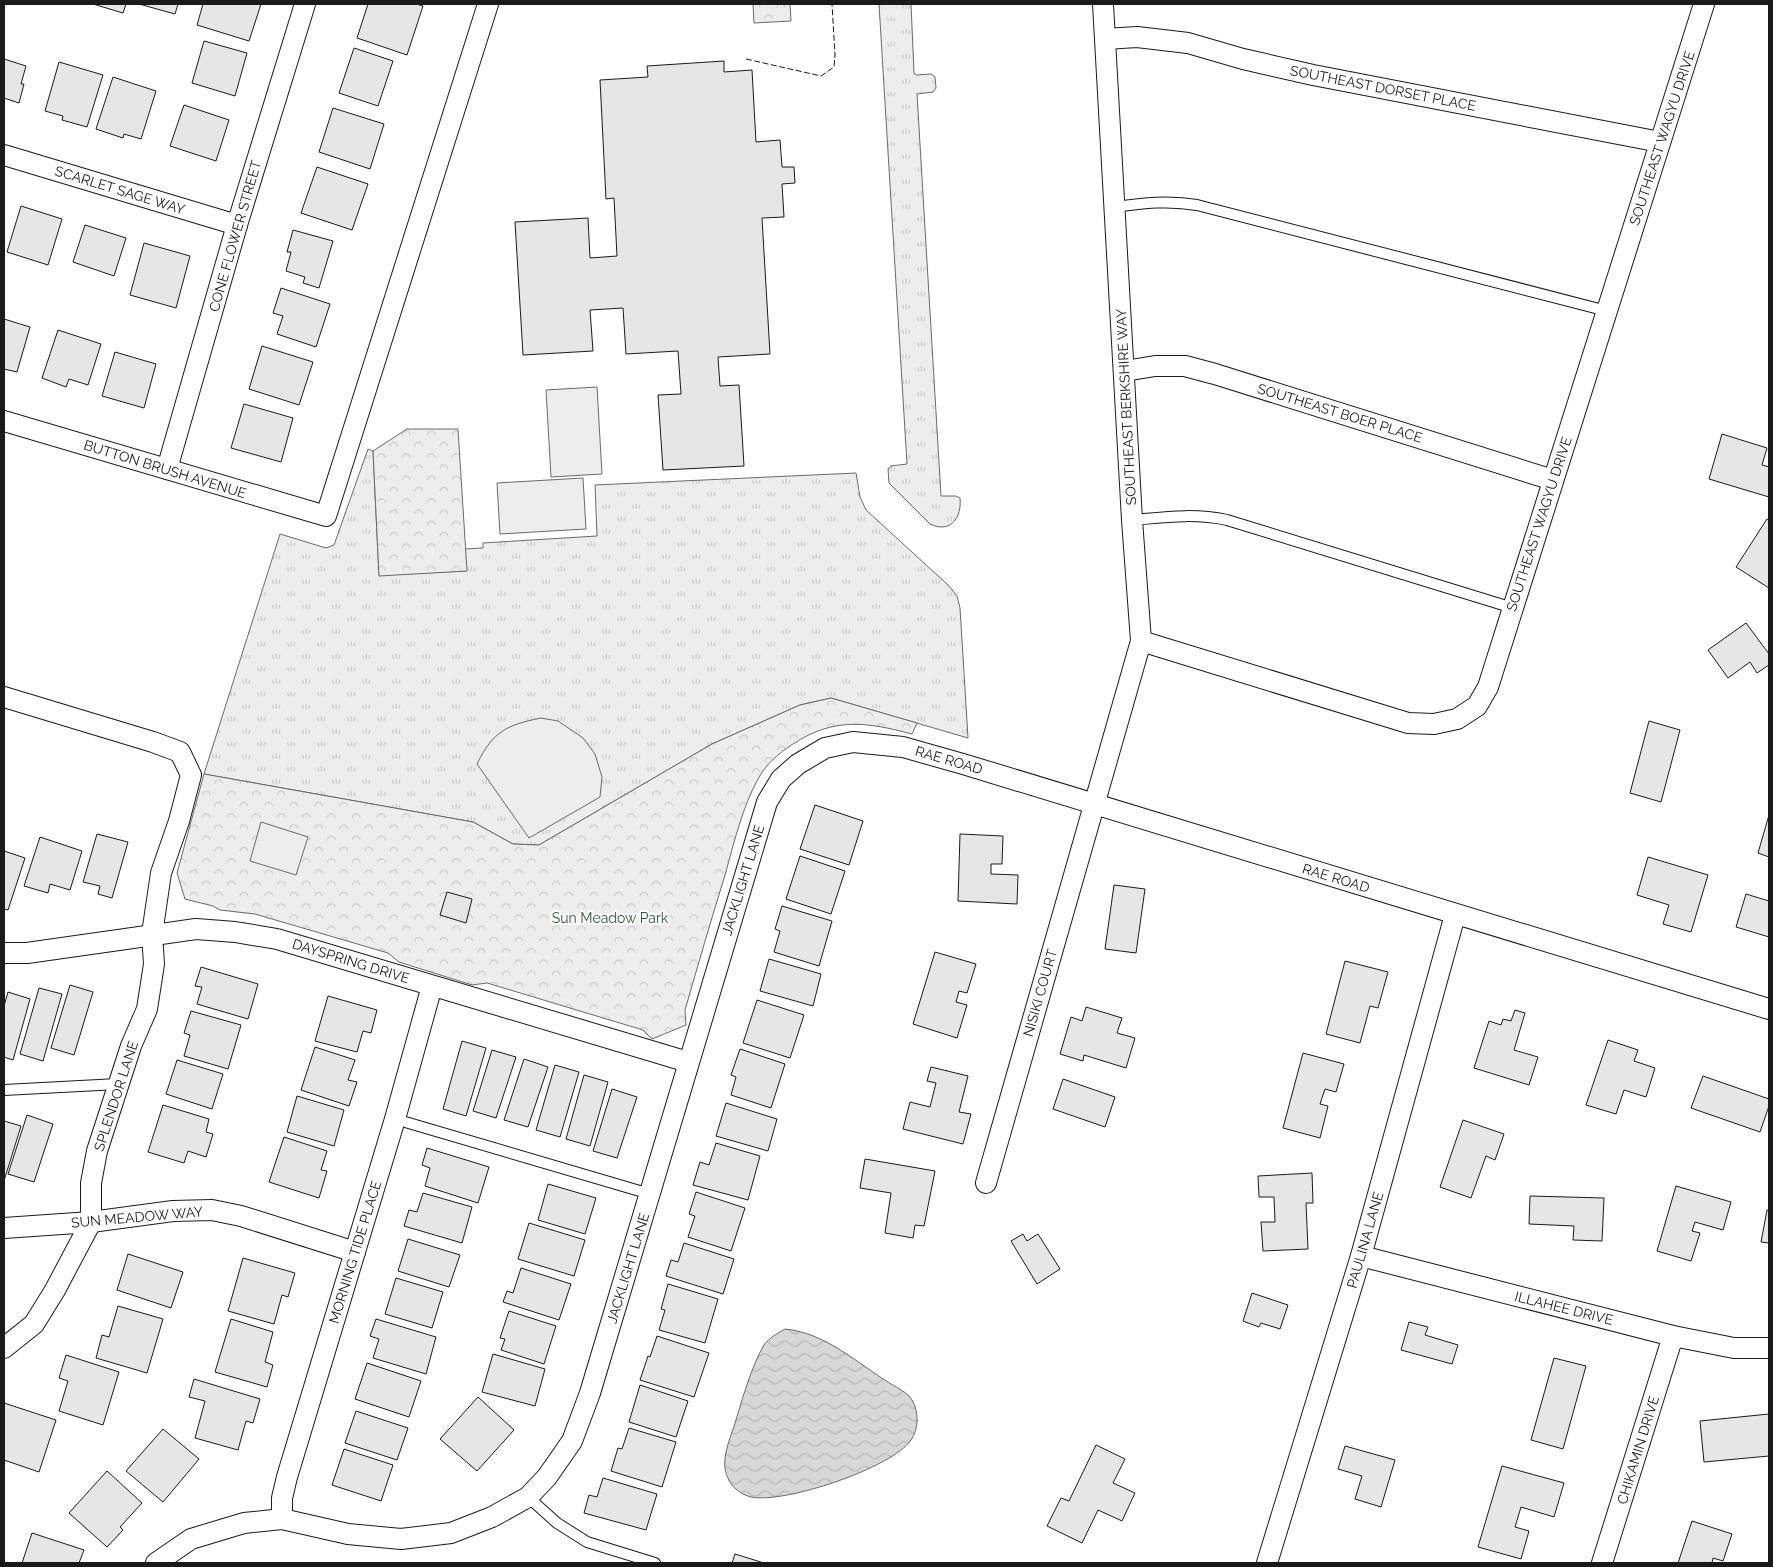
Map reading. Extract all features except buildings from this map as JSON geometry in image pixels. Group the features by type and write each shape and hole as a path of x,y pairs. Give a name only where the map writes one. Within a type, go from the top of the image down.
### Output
{"street":[{"name":"CONE FLOWER STREET","path":"167,470 237,225 306,4"},
{"name":"BUTTON BRUSH AVENUE","path":"4,421 326,516 488,4"},
{"name":"SOUTHEAST BERKSHIRE WAY","path":"1095,804 1141,641 1132,520 1103,4"},
{"name":"SOUTHEAST WAGYU DRIVE","path":"1141,641 1408,723 1434,724 1456,718 1476,706 1488,687 1704,4"},
{"name":"SOUTHEAST DORSET PLACE","path":"1105,39 1138,37 1188,43 1243,59 1313,75 1660,142"},
{"name":"SCARLET SAGE WAY","path":"4,155 237,225"},
{"name":"SOUTHEAST BOER PLACE","path":"1125,372 1155,366 1185,366 1216,374 1553,480"},
{"name":"SPLENDOR LANE","path":"4,697 180,752 192,775 161,874 152,934 154,964 147,1009 118,1084 97,1150 91,1183 91,1222 55,1290 34,1324 4,1348"},
{"name":"JACKLIGHT LANE","path":"156,1563 191,1539 244,1523 282,1519 348,1534 401,1539 451,1533 492,1517 528,1497 547,1477 572,1441 590,1394 688,1062 768,802 781,779 798,764 825,748 853,742 903,747"},
{"name":"RAE ROAD","path":"903,747 1769,1009"},
{"name":"NISIKI COURT","path":"986,1183 1095,804"},
{"name":"PAULINA LANE","path":"1267,1563 1361,1256 1455,914"},
{"name":"DAYSPRING DRIVE","path":"4,953 28,953 196,928 235,932 277,939 688,1062"},
{"name":"MORNING TIDE PLACE","path":"282,1519 282,1498 287,1477 395,1119 432,986"},
{"name":"SUN MEADOW WAY","path":"4,1228 91,1222 173,1211 212,1210 242,1216 355,1252"},
{"name":"ILLAHEE DRIVE","path":"1361,1256 1673,1336 1734,1348 1769,1348"},
{"name":"CHIKAMIN DRIVE","path":"1602,1563 1673,1336"}],"lane":[{"path":"1115,207 1176,201 1197,205 1606,311"},
{"path":"1132,520 1185,515 1227,520 1512,608"},
{"path":"4,1090 118,1084"},
{"path":"395,1119 650,1194"},
{"path":"528,1497 557,1523 587,1542 655,1563"}],"green space":[{"path":"753,4 790,4 791,21 754,23"},
{"path":"879,4 911,4 914,73 916,75 931,74 935,77 936,88 933,92 917,94 941,496 956,496 960,498 957,517 954,522 944,527 930,524 889,483 888,469 891,466 907,464"},
{"path":"407,429 458,429 467,571 379,576 373,451"},
{"path":"368,449 373,451 379,575 466,571 465,549 483,548 483,543 597,536 595,485 856,473 860,497 866,510 948,585 957,596 960,608 968,738 831,698 800,705 712,744 539,845 513,844 473,822 204,774 280,534 326,548 334,545"},
{"name":"Sun Meadow Park","path":"831,698 917,723 912,734 880,727 851,724 823,729 808,735 788,747 765,768 752,790 739,826 685,1010 686,1025 652,1039 643,1030 487,983 472,985 399,962 388,953 255,914 220,910 213,906 185,899 177,873 204,774 473,822 513,844 539,845 712,744 800,705"}],"shaded area":[{"path":"597,387 602,474 551,477 546,390"},
{"path":"583,478 586,529 500,534 497,483"},
{"path":"541,718 558,721 583,738 595,754 602,777 600,797 529,838 477,764 489,744 502,731"},
{"path":"261,822 308,837 296,875 250,861"}],"water":[{"path":"785,1329 814,1336 828,1343 905,1393 910,1397 914,1405 917,1425 911,1440 900,1451 883,1462 861,1472 836,1482 787,1495 767,1498 751,1497 737,1490 729,1481 725,1457 756,1361 768,1340"}],"fence":[{"path":"746,59 821,76 834,67 832,4"}]}
